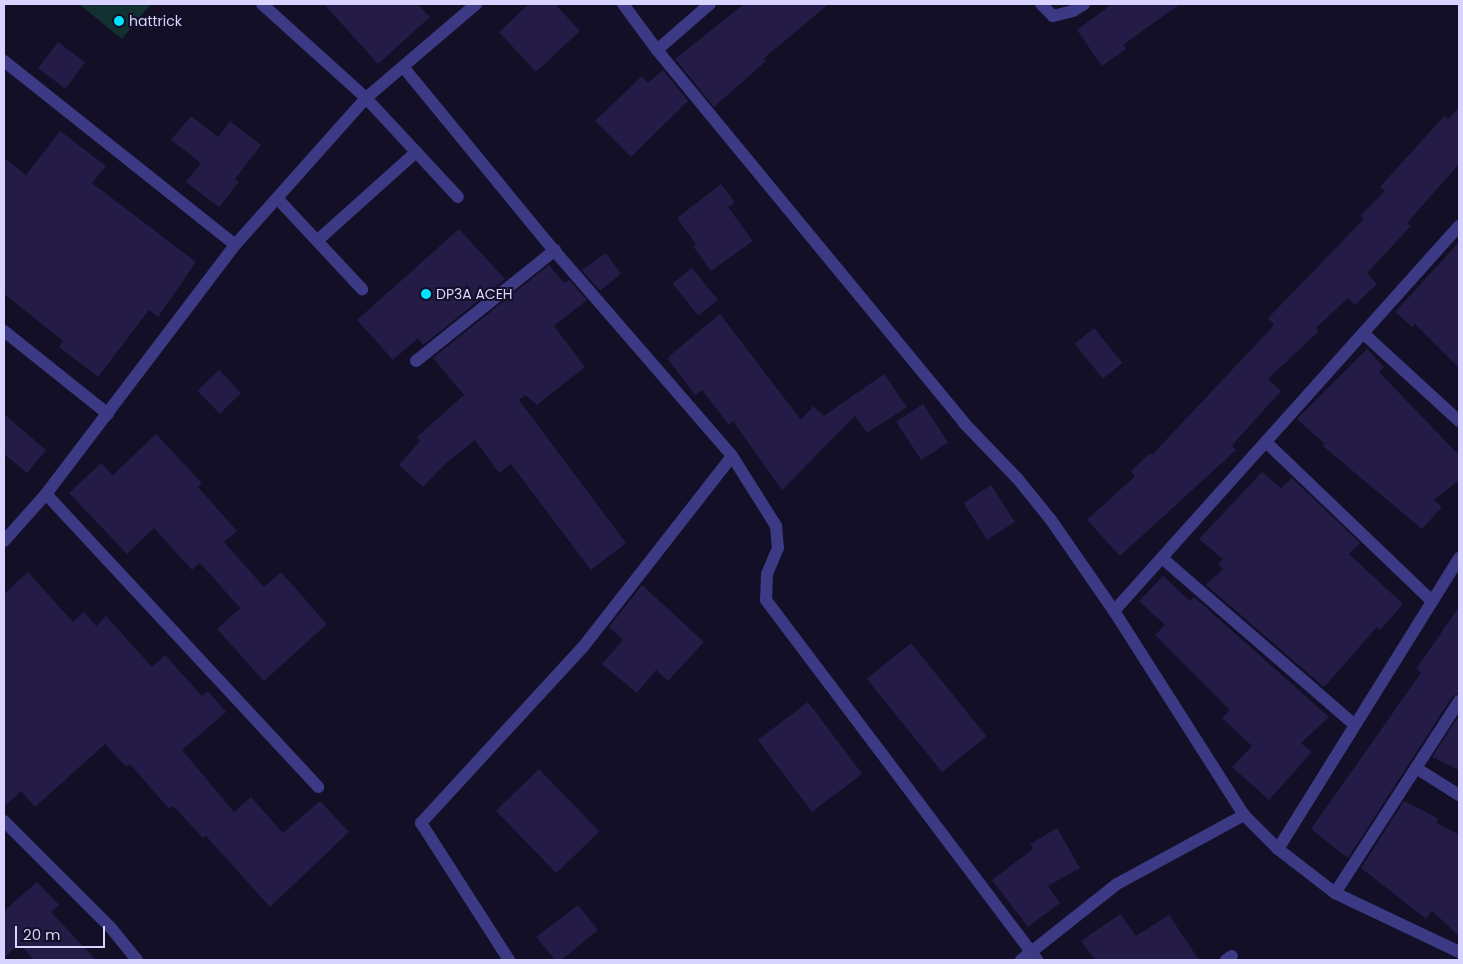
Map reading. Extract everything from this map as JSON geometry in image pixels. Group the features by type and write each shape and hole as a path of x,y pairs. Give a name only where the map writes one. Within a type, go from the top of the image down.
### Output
{"street":[{"path":"262,4 366,98 458,197"},
{"path":"4,541 46,494 235,245 366,98 404,68 476,4"},
{"path":"624,4 657,50 964,422 1022,485 1080,559 1244,815 1278,849 1335,893 1459,952"},
{"path":"657,50 710,4"},
{"path":"1041,4 1053,16 1073,11 1084,4"},
{"path":"4,61 235,245"},
{"path":"404,68 555,250 732,456 776,526 778,548 767,574 766,600 1030,957 1117,884 1244,815"},
{"path":"318,240 416,152"},
{"path":"277,198 362,289"},
{"path":"1114,611 1459,226"},
{"path":"416,361 555,250"},
{"path":"4,332 108,414"},
{"path":"1363,333 1459,421"},
{"path":"1266,442 1432,601"},
{"path":"509,960 421,824 583,647 732,456"},
{"path":"46,494 318,787"},
{"path":"1162,558 1355,725"},
{"path":"1278,849 1459,558"},
{"path":"1335,893 1459,701"},
{"path":"1416,768 1459,795"},
{"path":"4,821 111,928 137,960"}],"green space":[{"name":"hattrick","path":"79,4 151,4 122,39"}],"building":[{"path":"324,4 417,4 430,17 378,64"},
{"path":"529,4 555,4 580,31 536,72 499,32"},
{"path":"744,4 829,4 764,58 766,61 714,107 675,59"},
{"path":"1112,4 1180,4 1123,45 1126,49 1102,66 1077,30"},
{"path":"58,42 85,62 65,89 38,68"},
{"path":"663,70 688,101 631,157 595,121 642,76 648,83"},
{"path":"1459,108 1459,164 1407,223 1411,226 1367,273 1377,284 1355,305 1348,298 1316,328 1319,331 1268,379 1281,391 1235,442 1232,446 1236,450 1120,556 1087,520 1135,476 1131,471 1150,453 1152,455 1274,325 1268,318 1364,219 1360,216 1385,191 1380,187 1444,116 1448,119"},
{"path":"191,116 218,137 230,121 261,145 235,179 239,182 219,207 186,182 201,163 171,140"},
{"path":"60,131 106,166 92,183 196,262 158,317 149,310 98,377 59,347 63,341 4,294 4,158 26,175"},
{"path":"721,184 735,202 728,207 753,241 711,271 693,246 696,244 677,218"},
{"name":"DP3A ACEH","path":"459,229 505,279 423,345 418,338 393,360 357,320"},
{"path":"1459,242 1459,368 1415,324 1412,327 1395,312"},
{"path":"606,253 621,274 600,291 582,270"},
{"path":"549,265 564,283 569,280 587,300 554,326 585,367 537,405 525,395 519,400 626,543 591,570 511,464 499,473 475,440 445,464 423,487 399,465 420,441 417,437 464,395 433,358"},
{"path":"692,268 718,300 698,316 673,284"},
{"path":"720,314 801,420 813,406 824,416 884,374 907,407 867,433 855,416 782,490 733,421 729,425 702,390 695,395 667,358"},
{"path":"1094,328 1122,363 1103,379 1075,344"},
{"path":"1367,349 1384,367 1379,372 1459,455 1459,480 1434,500 1442,507 1422,529 1323,446 1325,444 1297,419"},
{"path":"219,370 241,393 220,414 197,391"},
{"path":"923,404 948,443 921,460 896,421"},
{"path":"4,414 46,450 27,473 4,454"},
{"path":"156,434 202,483 198,487 237,531 224,542 264,587 281,572 327,624 264,681 217,629 240,608 200,563 192,570 154,528 127,554 69,493 101,463 113,475"},
{"path":"1262,472 1281,488 1292,478 1360,543 1349,554 1403,604 1380,630 1377,627 1324,687 1206,585 1223,569 1218,564 1223,559 1199,539"},
{"path":"991,485 1015,522 987,540 963,503"},
{"path":"28,572 73,622 84,612 96,626 106,616 152,667 165,655 202,696 208,691 226,712 182,750 234,812 251,797 283,833 320,801 349,832 270,907 206,836 203,838 173,806 169,809 130,764 126,767 105,744 35,807 21,791 4,807 4,594"},
{"path":"1163,576 1190,601 1194,597 1329,717 1301,743 1312,752 1269,800 1232,767 1252,746 1222,718 1230,710 1155,635 1165,625 1139,601"},
{"path":"642,585 704,642 668,681 656,670 637,693 602,664 623,640 609,627"},
{"path":"1459,607 1459,693 1452,697 1348,858 1311,829 1421,673 1416,669"},
{"path":"911,643 987,736 942,772 867,679"},
{"path":"808,702 862,774 812,812 758,740"},
{"path":"1459,716 1459,770 1432,757"},
{"path":"539,769 599,832 556,873 496,811"},
{"path":"1404,801 1439,819 1436,823 1459,834 1459,936 1432,911 1426,919 1361,868"},
{"path":"1057,828 1080,868 1048,886 1060,903 1028,927 992,880 1033,849 1030,844"},
{"path":"37,882 59,905 51,912 96,960 34,960 19,944 4,958 4,911"},
{"path":"578,905 598,930 561,960 555,960 536,937"},
{"path":"1120,914 1136,936 1169,915 1199,960 1095,960 1081,941"}],"place":[{"name":"hattrick","path":"119,21"},
{"name":"DP3A ACEH","path":"426,294"}]}
